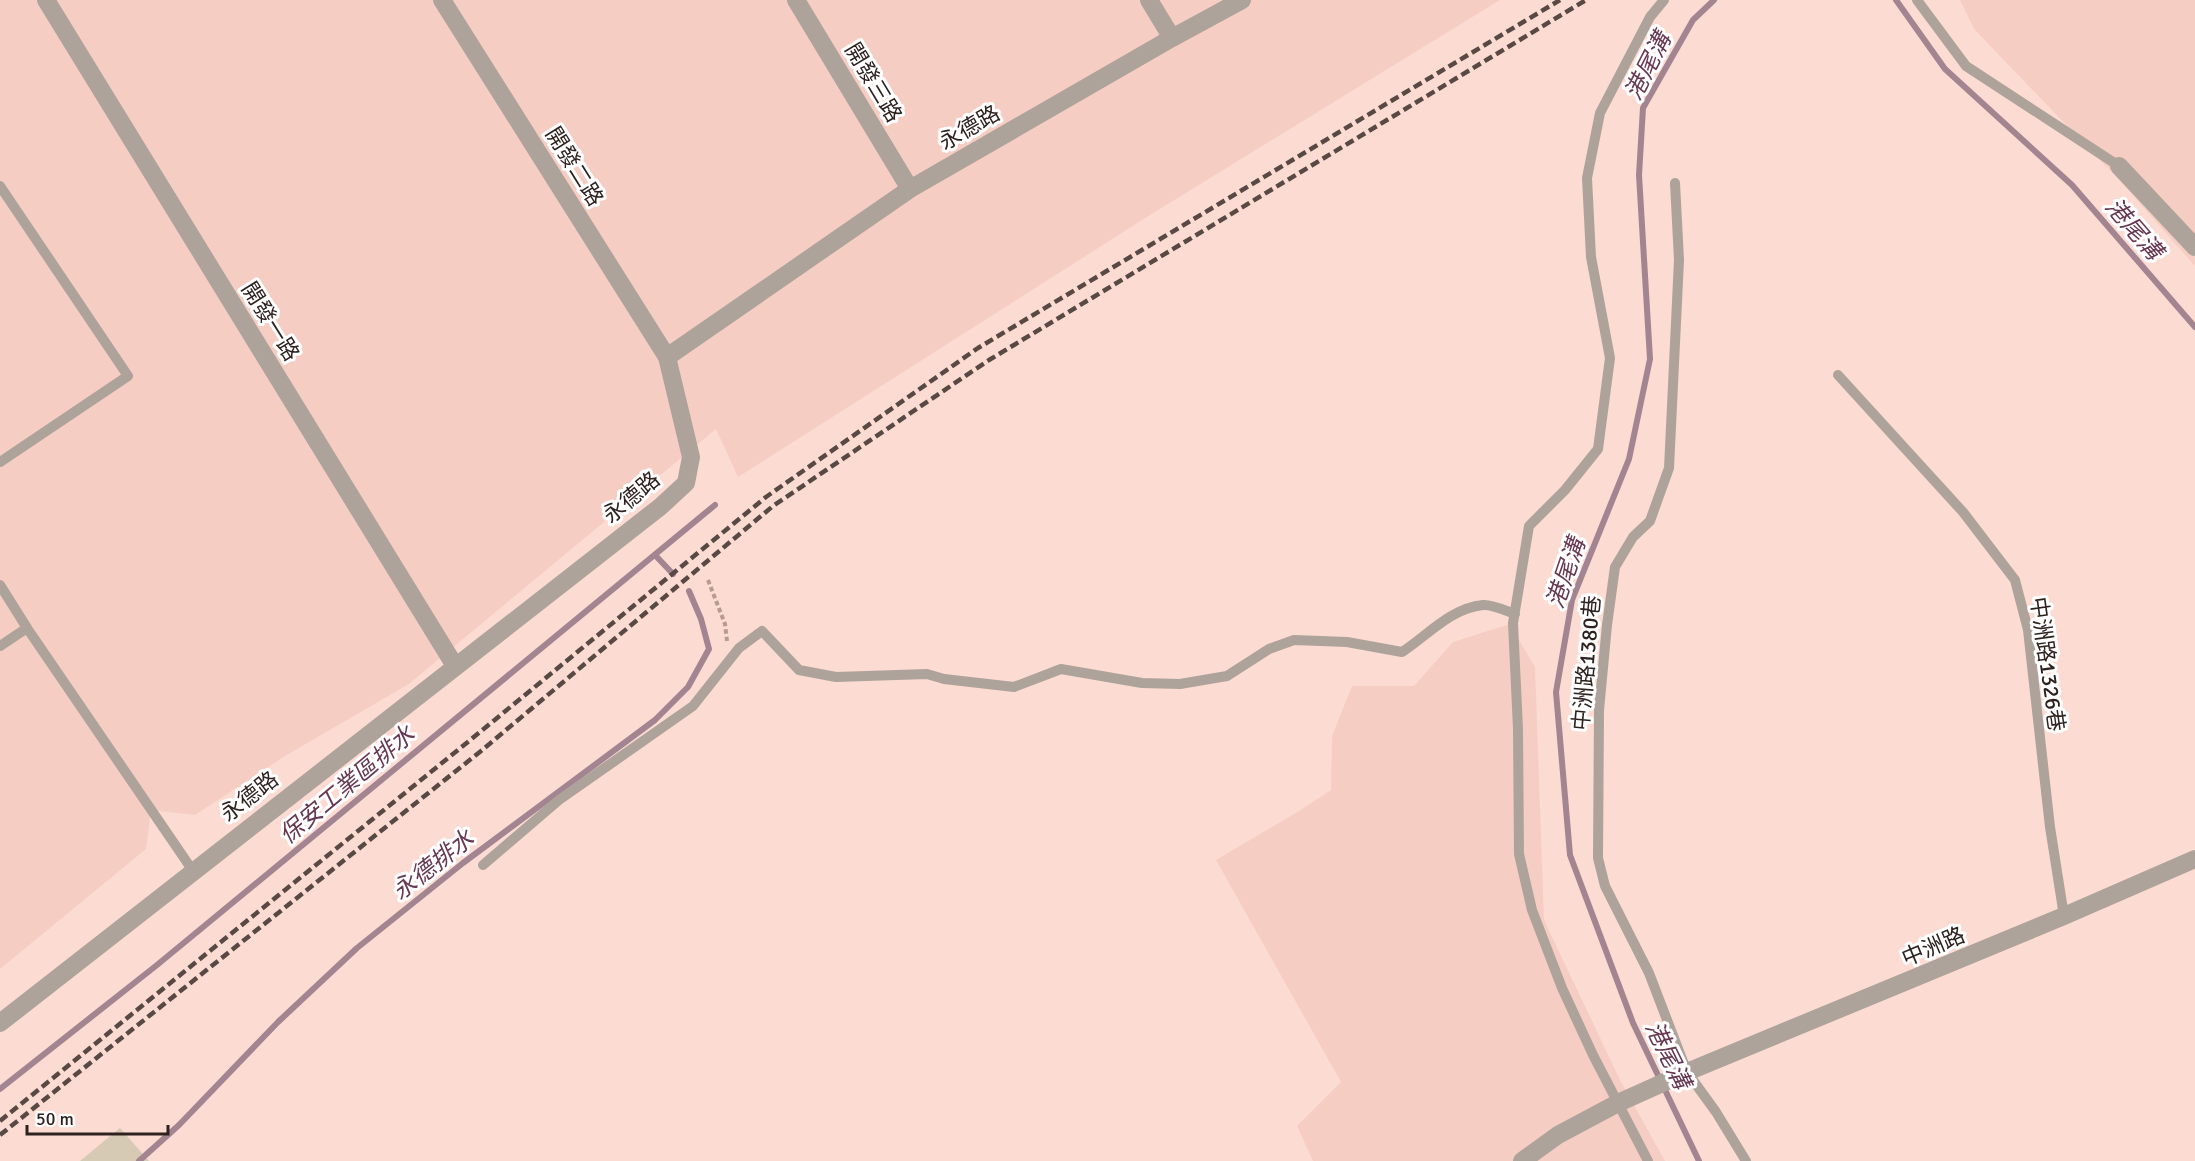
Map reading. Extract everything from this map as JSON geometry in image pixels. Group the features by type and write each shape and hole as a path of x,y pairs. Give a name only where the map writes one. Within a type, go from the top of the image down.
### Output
{"street":[{"name":"開發一路","path":"46,0 455,666"},
{"name":"開發二路","path":"442,0 667,357"},
{"name":"開發三路","path":"796,0 910,189"},
{"path":"1149,0 1172,38"},
{"name":"永德路","path":"0,1023 660,507 686,483 691,457 667,357 910,189 1242,0"},
{"path":"2119,166 2195,247"},
{"name":"中洲路","path":"1522,1161 1558,1134 1618,1103 1687,1072 2064,916 2195,859"}],"lane":[{"path":"1648,1161 1593,1055 1562,988 1532,910 1519,854 1515,614 1529,526 1564,490 1598,449 1610,358 1591,256 1587,178 1600,113 1650,18 1664,0"},
{"path":"1917,0 1966,66 2119,166"},
{"name":"中洲路1380巷","path":"1675,183 1679,260 1669,468 1650,521 1633,537 1615,567 1599,710 1599,858 1605,886 1649,973 1687,1072 1716,1112 1746,1161"},
{"path":"0,186 128,376 0,462"},
{"name":"中洲路1326巷","path":"1838,375 1963,512 2016,580 2028,630 2050,827 2064,916"},
{"path":"0,585 193,871"},
{"path":"483,865 559,800 693,706 739,648 762,631 799,670 836,677 927,674 944,679 1014,687 1061,669 1142,683 1180,684 1227,676 1269,649 1294,640 1347,642 1402,652 1422,639 1454,612 1485,604 1515,614"},
{"path":"0,646 27,628"}],"path":[{"path":"708,580 725,624 729,660"}],"shaded area":[{"path":"0,0 1500,0 1150,215 738,477 716,429 409,684 285,756 195,815 151,810 146,849 0,969"},
{"path":"1960,0 2195,0 2195,266 2122,183 1974,29"},
{"path":"1513,623 1515,633 1535,667 1544,920 1620,1080 1665,1161 1313,1161 1297,1126 1341,1082 1216,860 1331,790 1332,736 1352,686 1414,686 1453,642"},
{"path":"120,1128 149,1161 80,1161"}],"waterway":[{"name":"港尾溝","path":"1699,1161 1633,1023 1570,855 1556,692 1572,600 1629,459 1650,359 1639,175 1643,108 1693,20 1714,0"},
{"name":"港尾溝","path":"1896,0 1945,69 2072,185 2195,327"},
{"name":"保安工業區排水","path":"0,1089 157,965 715,505"},
{"name":"永德排水","path":"655,555 673,574"},
{"name":"永德排水","path":"139,1161 179,1125 278,1022 357,948 463,863 655,720 688,687 709,649 701,619 689,591"}],"railway":[{"path":"0,1121 766,497 978,348 1560,0"},
{"path":"0,1135 481,751 773,506 989,360 1586,0"}]}
